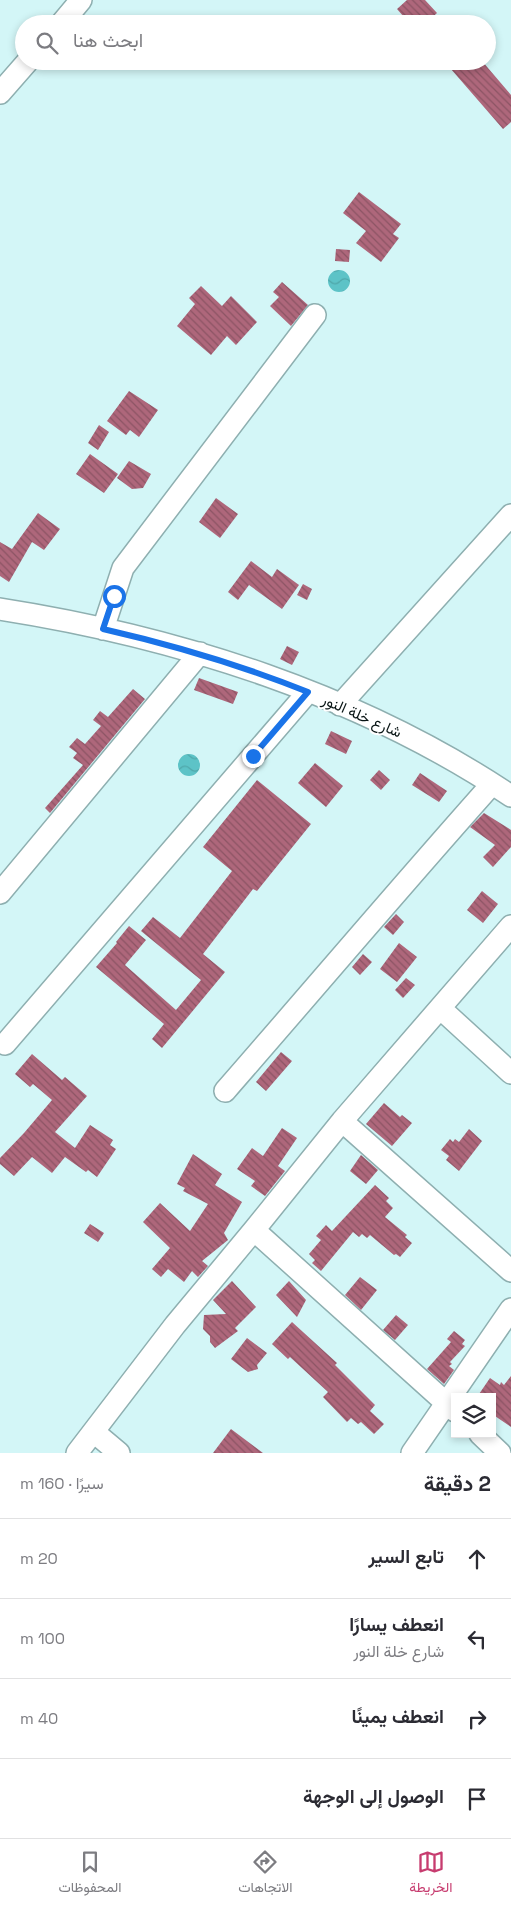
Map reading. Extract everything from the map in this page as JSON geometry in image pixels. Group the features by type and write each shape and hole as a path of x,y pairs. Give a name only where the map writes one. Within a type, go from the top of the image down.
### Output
{"street":[{"path":"68,15 81,0"},
{"path":"0,93 20,70"},
{"path":"103,629 123,568 315,315"},
{"path":"340,705 511,515"},
{"name":"شارع خلة النور","path":"0,609 103,629 200,653 234,664 340,705 445,755 511,796"},
{"path":"0,892 200,653"},
{"path":"5,1044 308,692"},
{"path":"225,1091 379,911 492,784"},
{"path":"77,1453 174,1324 254,1230 342,1121 511,926"},
{"path":"440,1008 511,1072"},
{"path":"342,1121 511,1271"},
{"path":"254,1230 450,1407"},
{"path":"412,1453 450,1407 511,1309"},
{"path":"94,1432 119,1453"},
{"path":"484,1438 500,1453"}],"water":[{"path":"339,270 347,273 350,281 347,289 339,292 331,289 328,281 331,273"},
{"path":"189,754 197,757 200,765 197,773 189,776 181,773 178,765 181,757"}],"building":[{"path":"407,0 425,0 437,13 435,15 402,15 397,9"},
{"path":"452,70 490,70 511,95 511,122 503,129"},
{"path":"359,192 401,224 393,234 399,238 381,262 356,243 366,231 343,213"},
{"path":"336,249 350,250 349,262 335,261"},
{"path":"282,282 308,305 291,326 270,306 279,297 273,292"},
{"path":"201,286 222,306 231,296 257,322 236,345 227,336 211,355 177,326 195,304 189,298"},
{"path":"129,391 158,410 139,437 130,430 126,435 107,421"},
{"path":"99,425 109,432 98,450 88,443"},
{"path":"90,454 118,474 104,493 76,474"},
{"path":"129,461 151,474 143,488 132,489 117,478"},
{"path":"216,498 238,514 220,538 199,522"},
{"path":"38,513 60,529 44,550 32,542 9,582 0,576 0,542 12,549"},
{"path":"251,561 272,577 277,569 299,585 282,609 249,585 238,600 228,592"},
{"path":"303,584 312,589 307,600 297,595"},
{"path":"287,646 299,652 292,665 280,659"},
{"path":"199,678 238,692 233,704 194,690"},
{"path":"133,689 145,699 50,813 45,808 83,765 73,758 77,753 69,747 77,738 85,744 101,726 93,720 100,711 108,717"},
{"path":"331,731 352,741 346,754 325,744"},
{"path":"315,763 343,786 326,807 298,783"},
{"path":"379,770 390,780 381,790 370,780"},
{"path":"420,773 447,791 439,802 412,785"},
{"path":"257,780 311,824 257,891 253,889 203,954 225,972 162,1048 152,1039 164,1024 96,967 129,926 146,940 125,965 176,1010 201,980 141,931 153,917 180,938 232,871 203,847"},
{"path":"484,813 511,830 511,847 493,867 483,857 495,845 470,827"},
{"path":"482,891 498,904 483,923 467,910"},
{"path":"396,914 404,922 393,935 384,927"},
{"path":"399,943 417,957 397,982 380,969"},
{"path":"363,954 372,962 360,975 352,967"},
{"path":"406,978 415,985 403,998 395,990"},
{"path":"281,1052 292,1061 266,1091 256,1082"},
{"path":"32,1054 62,1080 65,1077 87,1096 55,1132 75,1148 90,1125 113,1140 110,1145 116,1149 97,1177 88,1170 86,1172 65,1157 52,1173 32,1157 14,1176 0,1164 0,1158 52,1100 33,1084 30,1087 15,1074"},
{"path":"384,1103 400,1117 402,1115 412,1123 392,1146 366,1124"},
{"path":"282,1128 297,1138 278,1166 285,1171 265,1196 251,1186 255,1181 237,1169 252,1148 263,1156"},
{"path":"469,1129 482,1141 459,1171 446,1160 449,1156 441,1150 450,1139 453,1142 455,1139 459,1142"},
{"path":"193,1154 222,1174 215,1185 242,1202 224,1233 228,1240 202,1261 208,1266 198,1277 192,1271 184,1282 168,1269 161,1277 152,1269 170,1248 143,1222 160,1203 190,1231 208,1204 183,1191 185,1188 177,1184"},
{"path":"361,1155 378,1170 366,1184 350,1171"},
{"path":"375,1185 389,1198 386,1201 393,1208 385,1217 407,1235 405,1237 412,1243 400,1257 396,1254 394,1255 370,1235 367,1238 362,1234 359,1237 353,1232 321,1271 312,1263 315,1260 309,1254 321,1240 316,1236 326,1225 332,1231"},
{"path":"90,1224 104,1233 98,1242 84,1233"},
{"path":"360,1277 377,1290 361,1310 345,1295"},
{"path":"232,1281 256,1307 235,1328 238,1331 215,1348 210,1342 210,1336 203,1329 204,1315 226,1314 213,1300"},
{"path":"289,1281 306,1300 297,1317 276,1295"},
{"path":"396,1315 408,1325 395,1340 383,1330"},
{"path":"292,1322 337,1363 335,1365 375,1405 370,1411 384,1424 374,1434 361,1422 358,1424 351,1418 347,1422 323,1397 328,1392 290,1357 288,1359 272,1344"},
{"path":"454,1331 465,1340 462,1344 465,1346 450,1362 452,1364 449,1366 454,1370 444,1384 427,1369 451,1342 447,1339"},
{"path":"247,1338 267,1353 257,1365 258,1369 248,1372 231,1359"},
{"path":"511,1376 511,1427 496,1417 496,1393 480,1393 490,1378 500,1385 501,1382 504,1385"},
{"path":"231,1429 263,1453 213,1453"}],"route":[{"path":"114,596 103,629 200,653 308,692 253,756"}]}
